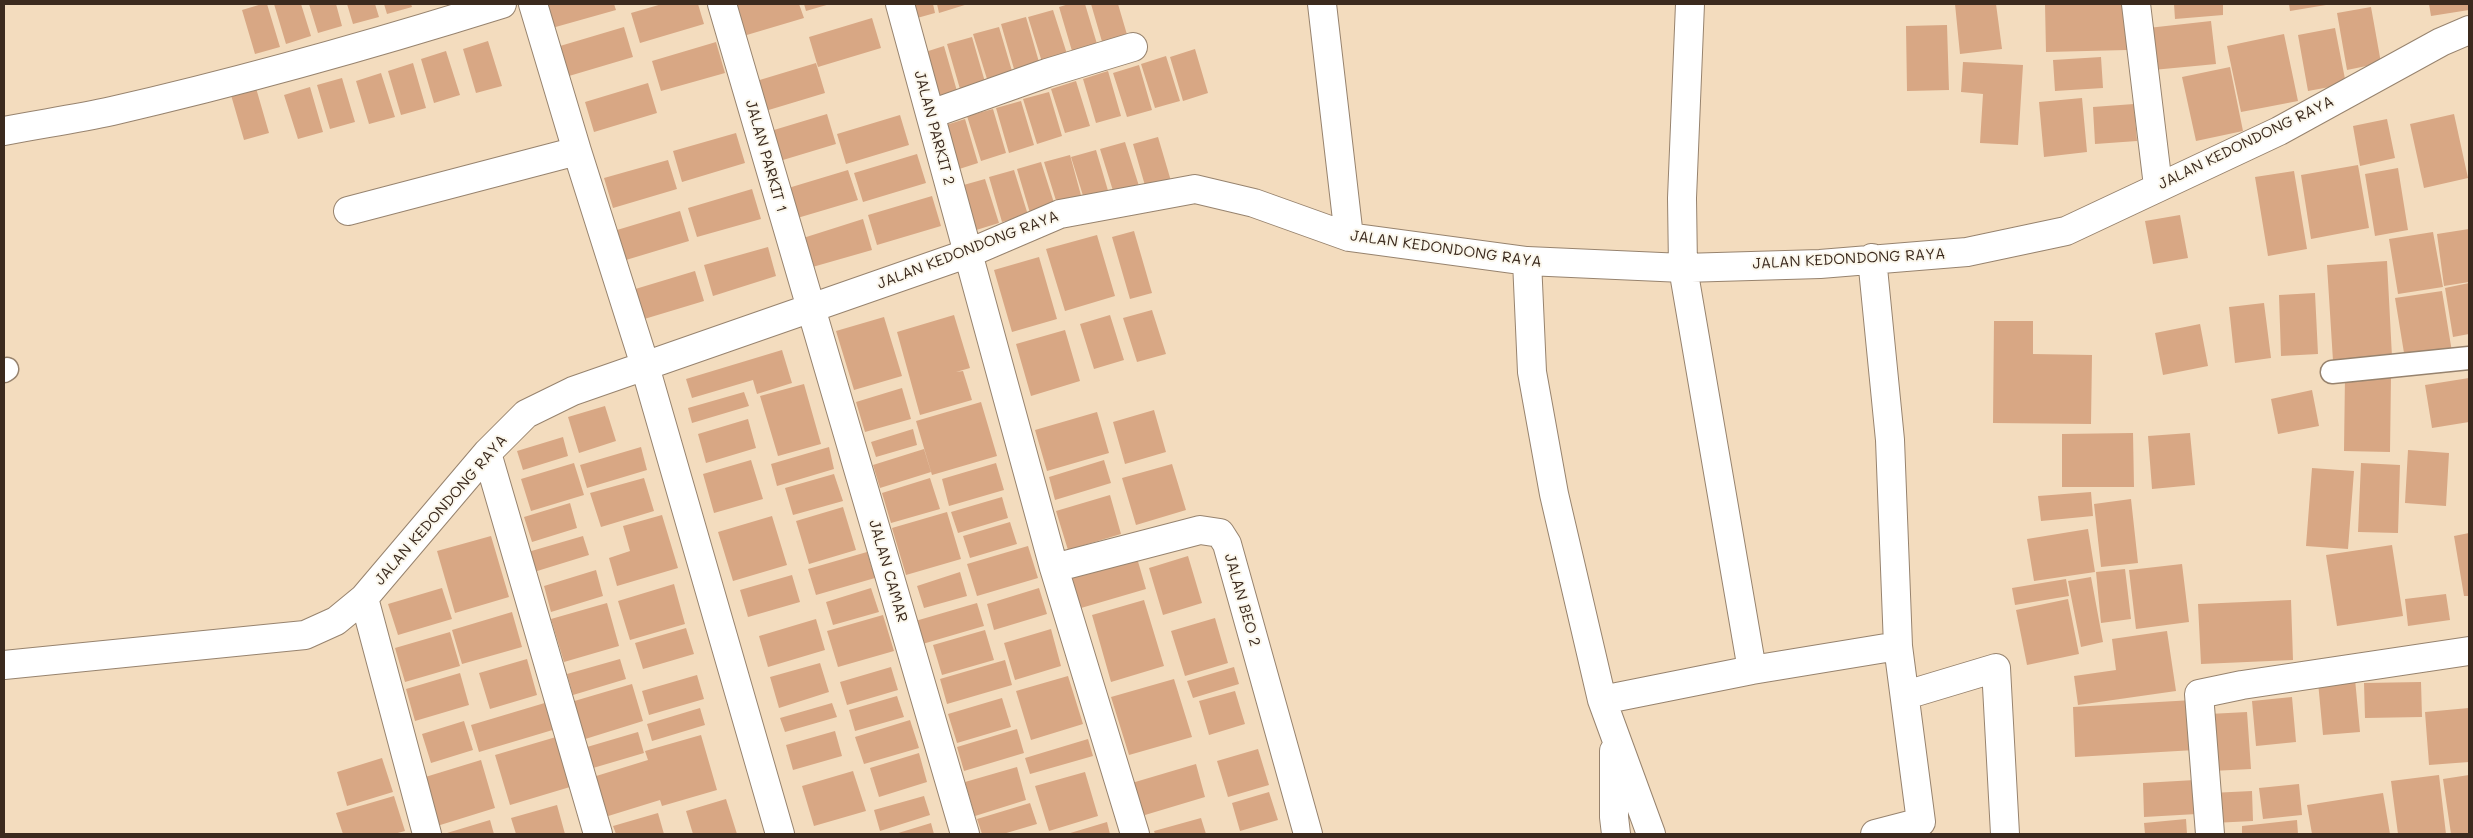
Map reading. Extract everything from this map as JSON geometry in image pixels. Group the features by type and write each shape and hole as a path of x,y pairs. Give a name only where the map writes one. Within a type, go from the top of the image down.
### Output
{"street":[{"path":"4,131 111,111 220,84 391,38 502,4"},
{"path":"533,4 577,151 645,365 780,834"},
{"name":"JALAN PARKIT 1","path":"722,4 811,307"},
{"name":"JALAN PARKIT 2","path":"900,4 1054,568 1135,834"},
{"path":"1322,4 1349,238"},
{"path":"1690,4 1682,198 1683,268 1752,670"},
{"path":"2136,4 2158,186"},
{"name":"JALAN KEDONDONG RAYA","path":"4,665 305,635 336,621 364,598 487,453 526,414 573,391 969,253 1060,214 1195,189 1254,203 1349,238 1527,261 1683,268 1820,264 1872,258 1967,252 2066,231 2158,186 2279,131 2441,42 2469,30"},
{"path":"930,114 1048,73 1133,47"},
{"path":"348,211 577,151"},
{"path":"1872,258 1890,440 1898,646 1906,695 1921,822 1875,834"},
{"path":"1527,261 1532,372 1554,494 1602,700 1651,834"},
{"name":"JALAN CAMAR","path":"811,307 965,834"},
{"path":"487,453 598,834"},
{"name":"JALAN BEO 2","path":"1054,568 1200,530 1212,530 1220,533 1226,544 1308,834"},
{"path":"364,598 427,834"},
{"path":"1602,700 1752,670 1898,646"},
{"path":"2210,834 2199,694 2242,685 2469,651"},
{"path":"1906,695 1996,668 2006,834"},
{"path":"1614,732 1614,817 1616,834"}],"lane":[{"path":"2332,372 2469,358"}],"building":[{"path":"267,4 280,47 255,54 242,10"},
{"path":"274,4 301,4 311,36 286,44"},
{"path":"309,4 336,4 342,26 318,33"},
{"path":"347,4 375,4 379,17 353,24"},
{"path":"384,4 411,4 412,7 387,14"},
{"path":"545,4 614,4 616,10 552,28"},
{"path":"662,4 698,4 704,24 640,43 631,13"},
{"path":"742,4 799,4 804,18 740,37 731,7"},
{"path":"804,4 830,4 806,11"},
{"path":"905,4 933,4 935,13 910,20"},
{"path":"937,4 968,4 939,13"},
{"path":"1069,4 1085,4 1097,44 1072,51 1059,7"},
{"path":"1091,4 1118,4 1128,38 1103,45"},
{"path":"1955,4 1996,4 2002,49 1960,54"},
{"path":"2045,4 2125,4 2127,50 2046,52"},
{"path":"2174,4 2223,4 2223,15 2175,19"},
{"path":"2289,4 2326,4 2326,5 2290,11"},
{"path":"2429,4 2469,4 2469,10 2431,16"},
{"path":"2371,7 2381,63 2347,70 2337,13"},
{"path":"1053,10 1067,54 1042,62 1028,17"},
{"path":"1026,17 1039,62 1014,69 1001,24"},
{"path":"872,18 881,48 818,67 809,37"},
{"path":"2211,21 2216,64 2153,70 2148,28"},
{"path":"1947,25 1949,90 1907,91 1906,26"},
{"path":"624,27 633,57 569,76 560,46"},
{"path":"999,27 1012,71 987,79 973,34"},
{"path":"2335,28 2346,84 2308,91 2298,35"},
{"path":"2284,34 2298,101 2241,112 2227,46"},
{"path":"972,37 985,82 960,89 947,44"},
{"path":"488,41 502,86 476,93 463,49"},
{"path":"716,42 725,73 661,91 652,61"},
{"path":"944,46 957,91 932,98 919,54"},
{"path":"1195,49 1208,93 1183,101 1170,57"},
{"path":"446,51 460,95 434,103 421,59"},
{"path":"1166,56 1180,101 1155,108 1141,64"},
{"path":"2101,57 2103,88 2055,91 2053,60"},
{"path":"1963,62 2023,65 2018,145 1980,143 1983,94 1961,92"},
{"path":"413,63 426,108 401,115 388,71"},
{"path":"816,63 825,93 762,112 753,82"},
{"path":"1139,65 1152,110 1127,117 1113,73"},
{"path":"2230,67 2243,131 2196,141 2182,77"},
{"path":"1108,71 1121,116 1096,123 1083,79"},
{"path":"381,73 395,117 369,124 356,81"},
{"path":"342,78 355,122 330,129 317,85"},
{"path":"1076,81 1090,126 1065,133 1051,89"},
{"path":"648,83 657,113 594,132 585,102"},
{"path":"310,87 323,132 298,139 284,95"},
{"path":"256,88 269,133 244,140 231,95"},
{"path":"1049,92 1062,136 1037,144 1023,99"},
{"path":"2082,98 2087,152 2044,157 2039,102"},
{"path":"1021,101 1034,145 1009,153 996,108"},
{"path":"2134,104 2137,141 2095,144 2093,107"},
{"path":"993,109 1006,153 981,161 967,116"},
{"path":"827,114 836,144 773,163 764,133"},
{"path":"2454,114 2468,178 2424,188 2410,124"},
{"path":"900,115 909,145 846,164 837,134"},
{"path":"965,119 978,163 953,171 940,127"},
{"path":"2387,119 2395,158 2360,166 2353,126"},
{"path":"736,133 745,163 682,182 673,151"},
{"path":"1158,137 1171,181 1146,189 1133,144"},
{"path":"1125,142 1139,186 1114,194 1100,149"},
{"path":"1096,150 1109,194 1085,202 1071,157"},
{"path":"917,154 926,183 863,202 854,173"},
{"path":"1070,155 1082,199 1058,207 1044,162"},
{"path":"668,160 677,189 613,208 604,178"},
{"path":"1041,162 1055,206 1030,213 1017,169"},
{"path":"2358,165 2369,228 2311,239 2301,175"},
{"path":"2398,168 2408,230 2375,236 2365,174"},
{"path":"848,170 858,200 794,219 785,189"},
{"path":"1014,170 1028,215 1002,222 989,177"},
{"path":"2294,171 2307,249 2268,256 2255,177"},
{"path":"985,179 999,223 973,231 960,186"},
{"path":"752,189 761,219 697,237 688,208"},
{"path":"932,196 941,226 877,245 868,215"},
{"path":"680,211 689,241 626,260 617,230"},
{"path":"2180,215 2188,258 2153,264 2145,221"},
{"path":"863,219 872,250 809,268 800,239"},
{"path":"2469,229 2469,282 2444,286 2437,234"},
{"path":"1134,231 1152,293 1130,299 1112,237"},
{"path":"2433,232 2443,287 2398,294 2389,239"},
{"path":"1097,235 1115,296 1065,311 1046,249"},
{"path":"768,247 776,276 713,296 704,265"},
{"path":"1039,257 1057,319 1012,332 994,270"},
{"path":"2387,261 2392,357 2333,361 2327,265"},
{"path":"695,271 704,301 641,320 632,290"},
{"path":"2469,283 2469,334 2453,337 2445,288"},
{"path":"2442,291 2452,352 2405,359 2395,298"},
{"path":"2315,293 2318,354 2281,356 2279,295"},
{"path":"2264,303 2271,358 2235,363 2229,307"},
{"path":"1152,310 1166,354 1137,362 1123,318"},
{"path":"954,315 970,368 956,372 963,371 972,400 920,415 897,332"},
{"path":"1110,315 1124,360 1094,369 1080,324"},
{"path":"884,317 902,376 854,390 836,331"},
{"path":"1994,321 2033,321 2033,354 2092,355 2091,424 1993,423"},
{"path":"2200,324 2208,366 2163,375 2155,333"},
{"path":"1065,330 1080,381 1031,396 1016,344"},
{"path":"782,350 792,383 757,394 753,380 692,398 686,379"},
{"path":"2345,375 2391,376 2390,452 2344,451"},
{"path":"2469,378 2469,422 2432,428 2425,385"},
{"path":"804,384 821,444 778,456 760,396"},
{"path":"902,388 911,419 865,432 856,402"},
{"path":"2312,390 2319,426 2278,434 2271,399"},
{"path":"744,392 749,406 692,423 688,408"},
{"path":"981,402 997,456 932,475 916,421"},
{"path":"605,406 616,441 579,453 568,417"},
{"path":"1154,410 1166,452 1125,464 1113,422"},
{"path":"1097,412 1109,453 1047,471 1035,430"},
{"path":"748,419 756,448 706,463 698,434"},
{"path":"913,429 917,445 876,457 871,442"},
{"path":"2133,433 2134,487 2062,487 2062,434"},
{"path":"2190,433 2195,485 2152,489 2148,436"},
{"path":"563,437 568,456 523,470 517,451"},
{"path":"641,447 647,470 587,488 580,465"},
{"path":"829,447 834,469 777,486 771,464"},
{"path":"924,449 931,472 880,488 873,465"},
{"path":"2408,450 2449,453 2446,506 2405,503"},
{"path":"751,460 763,499 714,513 703,474"},
{"path":"1104,460 1111,483 1055,500 1049,477"},
{"path":"574,463 584,495 531,511 521,479"},
{"path":"996,463 1004,490 949,506 942,479"},
{"path":"2361,463 2400,465 2398,533 2358,532"},
{"path":"1172,464 1186,510 1136,525 1122,478"},
{"path":"2312,468 2354,471 2348,549 2306,546"},
{"path":"834,474 843,501 793,515 785,488"},
{"path":"644,478 654,511 601,527 590,493"},
{"path":"930,478 940,509 891,523 882,493"},
{"path":"2091,492 2093,516 2041,521 2038,496"},
{"path":"1110,495 1121,534 1068,550 1056,511"},
{"path":"1002,497 1008,518 958,533 951,512"},
{"path":"2131,499 2138,563 2101,567 2094,504"},
{"path":"570,503 577,528 532,542 524,517"},
{"path":"843,507 856,550 809,564 796,521"},
{"path":"947,512 961,559 906,575 892,528"},
{"path":"662,515 678,568 617,586 609,558 630,551 623,526"},
{"path":"772,516 787,565 733,581 718,532"},
{"path":"1010,522 1017,544 970,558 963,536"},
{"path":"2088,529 2095,572 2034,581 2027,539"},
{"path":"2469,533 2469,596 2464,596 2454,536"},
{"path":"491,536 509,597 455,613 437,551"},
{"path":"583,536 589,555 534,572 528,552"},
{"path":"2392,545 2403,616 2337,626 2326,555"},
{"path":"1028,546 1038,578 977,596 967,564"},
{"path":"867,552 875,578 816,595 808,569"},
{"path":"1188,556 1202,603 1163,615 1149,568"},
{"path":"1137,558 1146,589 1081,608 1072,578"},
{"path":"2182,564 2189,622 2136,629 2129,570"},
{"path":"2125,569 2131,619 2101,623 2096,572"},
{"path":"596,570 603,596 551,612 544,586"},
{"path":"960,572 967,596 924,608 917,586"},
{"path":"792,575 800,602 748,617 740,590"},
{"path":"2091,577 2103,642 2081,647 2068,581"},
{"path":"2066,579 2069,596 2015,605 2012,588"},
{"path":"674,584 685,624 630,640 618,601"},
{"path":"442,588 452,619 398,635 388,604"},
{"path":"871,588 879,612 833,625 826,602"},
{"path":"1039,588 1047,614 994,630 987,604"},
{"path":"2446,594 2450,620 2408,626 2405,599"},
{"path":"2068,599 2079,654 2027,665 2016,610"},
{"path":"1144,600 1164,666 1111,682 1092,615"},
{"path":"2291,600 2293,660 2201,664 2198,604"},
{"path":"607,603 619,646 564,662 551,619"},
{"path":"977,603 984,626 919,645 912,622"},
{"path":"512,612 522,647 462,664 452,630"},
{"path":"883,615 894,651 838,667 827,631"},
{"path":"1215,618 1228,663 1185,676 1171,631"},
{"path":"816,619 825,650 768,667 759,636"},
{"path":"686,628 694,654 643,669 635,643"},
{"path":"1051,629 1061,666 1015,680 1004,643"},
{"path":"985,630 994,660 942,675 933,645"},
{"path":"2167,631 2176,691 2078,705 2074,676 2116,670 2112,639"},
{"path":"450,632 460,666 405,682 395,648"},
{"path":"527,659 537,695 490,709 479,673"},
{"path":"620,659 626,679 573,695 567,674"},
{"path":"1005,660 1012,685 947,704 940,679"},
{"path":"820,663 829,692 779,708 770,677"},
{"path":"891,667 898,690 847,705 840,682"},
{"path":"1234,667 1239,684 1193,698 1187,681"},
{"path":"460,673 469,705 415,721 406,689"},
{"path":"697,675 704,699 649,715 642,691"},
{"path":"1068,676 1083,724 1031,740 1016,691"},
{"path":"1174,679 1192,737 1129,755 1111,697"},
{"path":"2355,679 2360,732 2323,735 2318,682"},
{"path":"2421,682 2422,717 2365,718 2364,683"},
{"path":"632,684 643,721 582,740 571,702"},
{"path":"1235,691 1245,724 1209,735 1199,701"},
{"path":"897,696 904,717 855,731 849,710"},
{"path":"2292,697 2296,742 2256,746 2252,701"},
{"path":"1002,698 1011,727 957,743 948,714"},
{"path":"2193,700 2195,750 2075,757 2073,707"},
{"path":"548,702 556,729 479,752 471,725"},
{"path":"832,703 837,717 785,732 780,718"},
{"path":"700,708 705,725 652,741 647,724"},
{"path":"2469,708 2469,762 2429,765 2425,712"},
{"path":"2247,712 2251,769 2212,771 2209,714"},
{"path":"910,720 919,748 864,764 855,737"},
{"path":"464,721 473,750 431,763 422,734"},
{"path":"1017,729 1024,753 964,771 957,747"},
{"path":"835,731 842,756 793,770 786,745"},
{"path":"638,732 644,753 593,768 587,747"},
{"path":"701,735 717,790 662,806 660,800 605,817 593,777 648,760 645,751"},
{"path":"556,737 570,787 510,805 495,755"},
{"path":"1088,739 1093,756 1030,774 1025,758"},
{"path":"1258,749 1269,785 1228,797 1217,761"},
{"path":"919,753 927,782 879,797 870,768"},
{"path":"382,758 393,792 347,806 337,772"},
{"path":"481,760 495,808 437,826 422,778"},
{"path":"1196,764 1205,797 1135,818 1125,785"},
{"path":"1017,767 1026,800 975,816 965,782"},
{"path":"853,771 866,811 814,826 802,786"},
{"path":"1085,772 1098,816 1049,831 1035,786"},
{"path":"2439,775 2446,834 2398,834 2391,781"},
{"path":"2469,775 2469,834 2451,834 2443,779"},
{"path":"2195,780 2197,814 2144,817 2143,783"},
{"path":"2299,784 2302,815 2263,819 2259,788"},
{"path":"2252,791 2253,821 2213,823 2211,793"},
{"path":"1269,792 1278,820 1240,831 1232,803"},
{"path":"2383,793 2390,834 2312,834 2307,805"},
{"path":"394,796 405,831 394,834 343,834 336,813"},
{"path":"924,796 930,815 880,831 874,810"},
{"path":"726,799 737,834 693,834 686,811"},
{"path":"1030,803 1037,824 1003,834 982,834 977,819"},
{"path":"557,805 565,834 516,834 511,818"},
{"path":"658,813 664,834 616,834 613,826"},
{"path":"1201,818 1206,834 1155,834 1154,831"},
{"path":"2186,819 2187,834 2145,834 2144,823"},
{"path":"490,820 494,834 447,834 447,833"},
{"path":"2297,820 2298,834 2242,834 2242,826"},
{"path":"1107,822 1110,834 1067,834"},
{"path":"931,823 934,834 895,834"}]}
